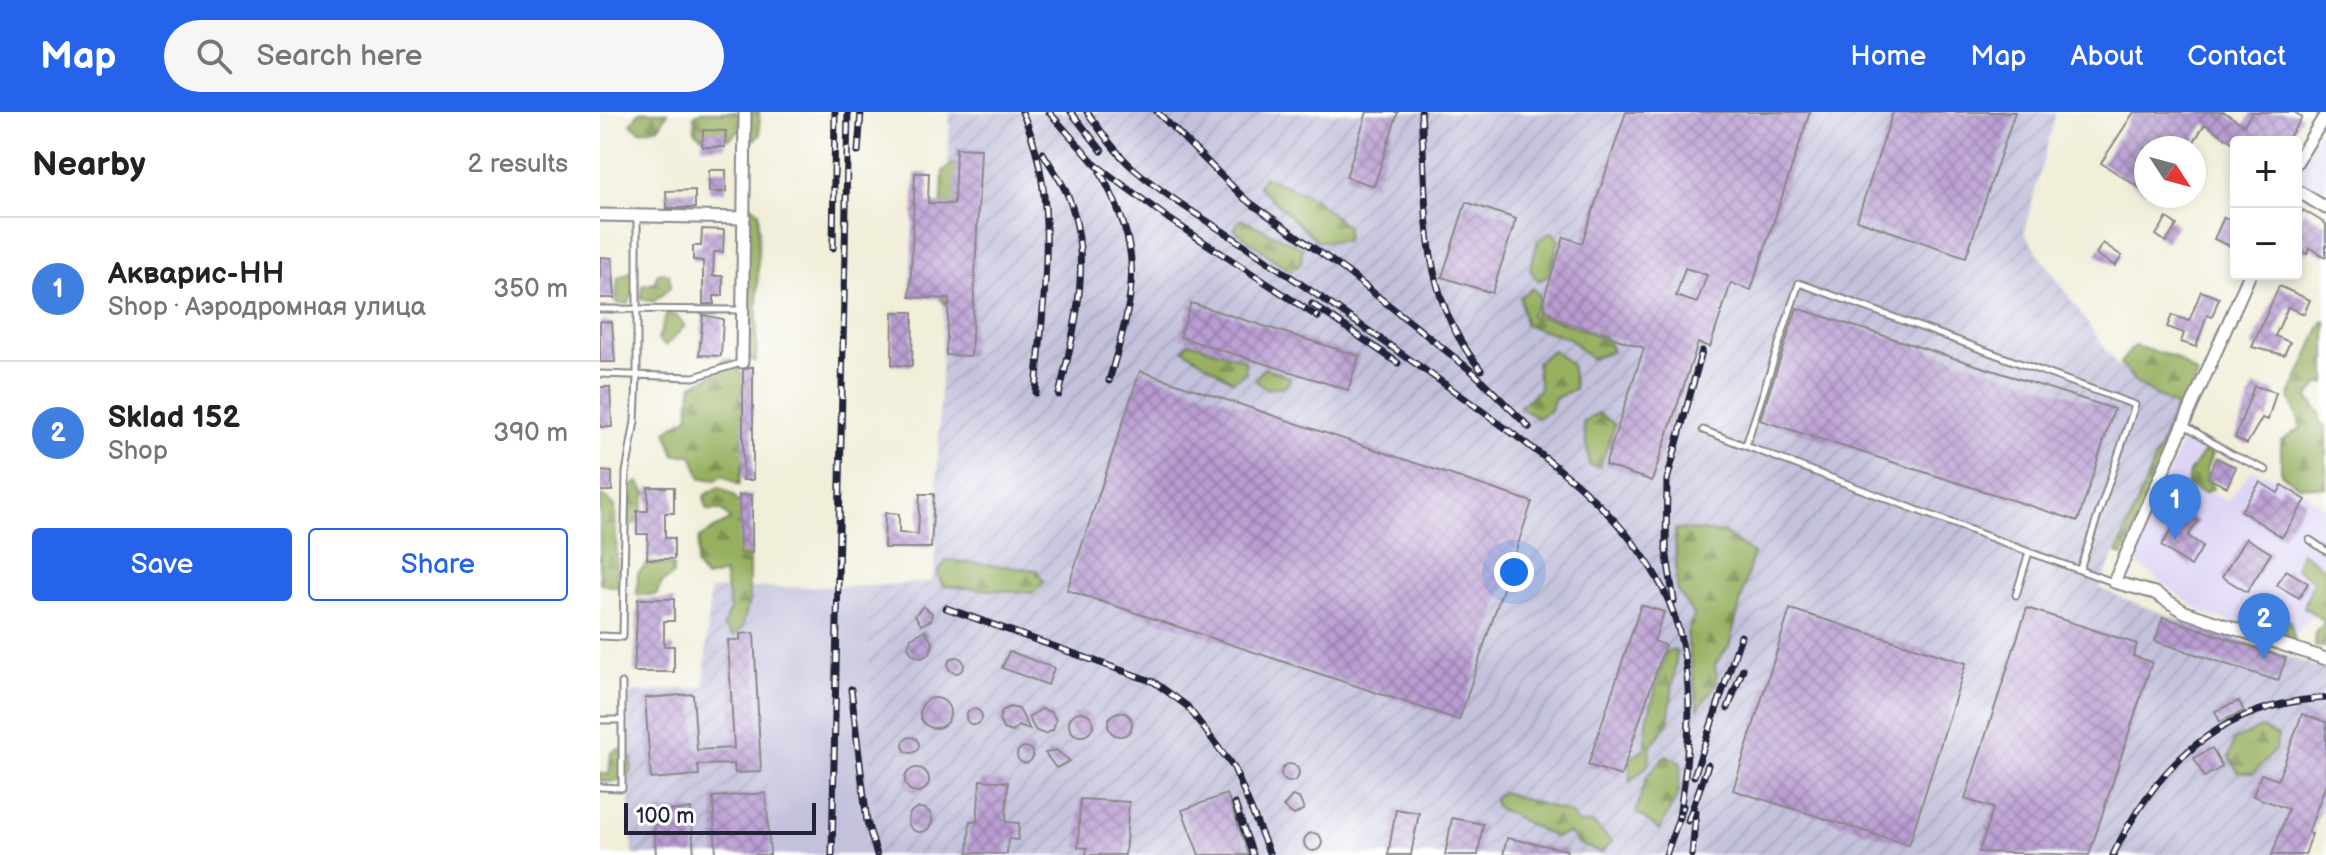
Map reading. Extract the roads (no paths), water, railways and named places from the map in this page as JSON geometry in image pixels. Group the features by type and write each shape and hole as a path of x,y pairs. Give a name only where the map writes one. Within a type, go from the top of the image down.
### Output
{"street":[{"path":"742,362 745,112"},
{"path":"2302,153 2326,114"},
{"path":"2302,194 2326,208"},
{"path":"600,215 744,218"},
{"path":"2247,280 2114,582 2155,593 2185,612 2326,659"}],"lane":[{"path":"600,636 623,637 626,473 635,421 637,375 637,214"},
{"path":"1746,445 1799,283 2135,405 2080,569"},
{"path":"600,309 742,310"},
{"path":"600,374 694,377 742,362"},
{"path":"2182,423 2231,454 2266,470"},
{"path":"1703,430 2114,582"},
{"path":"2310,540 2326,551"},
{"path":"2016,595 2029,552"},
{"path":"600,787 622,788 622,683"},
{"path":"600,720 622,720"}],"railway":[{"path":"833,248 835,112"},
{"path":"832,855 848,112"},
{"path":"858,152 861,112"},
{"path":"1022,112 1034,145 1046,215 1045,286 1036,393"},
{"path":"1049,112 1096,165 1169,219 1318,317"},
{"path":"1071,112 1102,151"},
{"path":"1087,112 1120,155 1147,179 1362,326 1525,443 1579,486 1627,535 1664,591 1682,645 1689,703 1679,817"},
{"path":"1157,112 1245,199 1346,271 1474,373 1529,427"},
{"path":"1421,112 1426,215 1436,279 1460,340 1481,370"},
{"path":"1043,153 1068,196 1080,245 1079,296 1059,395"},
{"path":"1100,172 1125,228 1132,275 1125,323 1109,381"},
{"path":"1312,304 1398,363"},
{"path":"1674,601 1666,550 1667,480 1702,351"},
{"path":"946,608 1154,682 1187,706 1234,768 1270,855"},
{"path":"1694,776 1741,636"},
{"path":"1728,708 1743,669"},
{"path":"851,689 867,822 877,855"},
{"path":"2113,855 2150,793 2196,745 2224,726 2254,712 2326,698"},
{"path":"1688,821 1708,765"},
{"path":"1235,804 1253,855"},
{"path":"1666,855 1683,806"},
{"path":"1692,855 1696,812"}],"place":[{"name":"Акварис-НН","path":"2175,540"},
{"name":"Sklad 152","path":"2264,659"}]}
